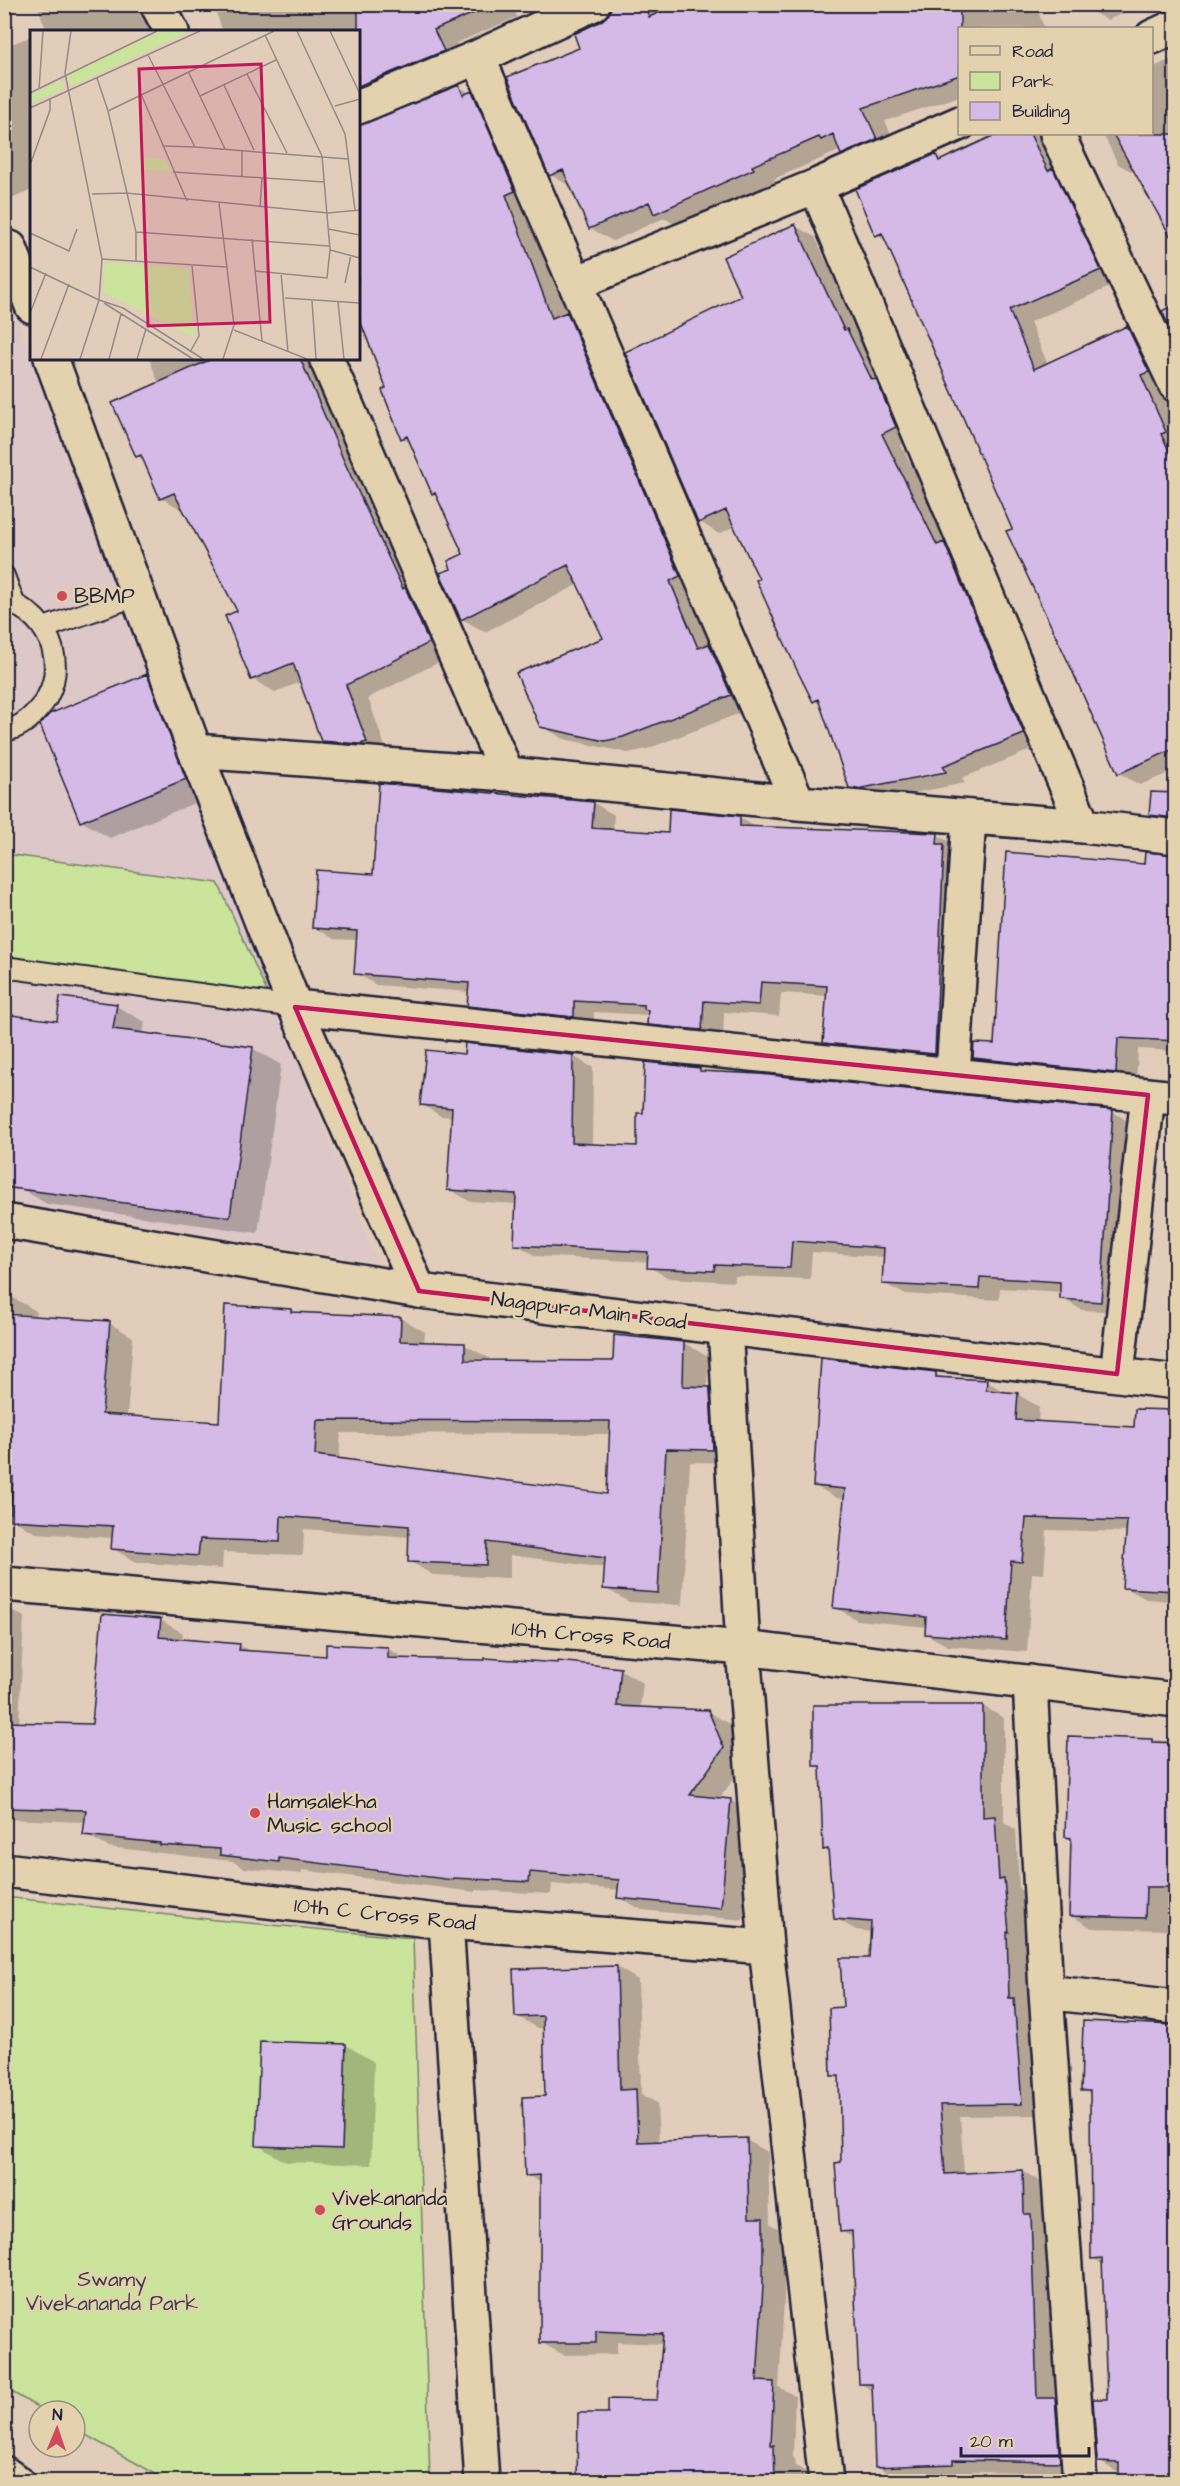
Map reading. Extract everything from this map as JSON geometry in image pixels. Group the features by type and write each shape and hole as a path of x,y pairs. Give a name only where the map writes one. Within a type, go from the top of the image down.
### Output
{"street":[{"path":"157,4 170,30"},
{"path":"360,106 478,57 593,4"},
{"path":"1153,37 1176,26"},
{"path":"478,57 798,803"},
{"path":"576,284 816,186 958,124"},
{"path":"1057,135 1176,385"},
{"path":"816,186 1083,826"},
{"path":"15,246 30,299"},
{"path":"52,360 195,752 295,1007 419,1291"},
{"path":"327,360 507,774"},
{"path":"195,752 507,774 798,803 1083,826 1176,837"},
{"path":"953,1075 969,817"},
{"path":"295,1007 1162,1097 1117,1374"},
{"name":"Nagapura Main Road","path":"4,1221 419,1291 1176,1382"},
{"path":"725,1326 743,1648 766,1947 826,2481"},
{"name":"10th Cross Road","path":"4,1584 743,1648 1176,1700"},
{"path":"1030,1682 1046,1992 1080,2481"},
{"name":"10th C Cross Road","path":"4,1870 446,1922 766,1947"},
{"path":"446,1922 482,2481"},
{"path":"1046,1992 1176,2007"},
{"path":"4,2473 17,2481"}],"lane":[{"path":"4,576 9,602 31,614 44,628 53,646 56,665 54,684 44,705 29,720 4,731"},
{"path":"44,628 138,595"},
{"path":"4,967 295,1007"}],"highlighted area":[{"path":"295,1007 1148,1095 1117,1374 419,1291"}],"shaded area":[{"path":"4,286 224,875 377,1262 5,1201"}],"green space":[{"path":"5,854 218,883 275,1010 5,975"},
{"name":"Swamy Vivekananda Park","path":"4,1897 413,1938 430,2481 168,2481 87,2436 87,2399 27,2399 27,2401 5,2388"}],"building":[{"path":"358,4 493,4 434,30 444,51 360,85 360,30 358,30"},
{"path":"612,4 644,4 649,17 679,4 960,4 958,76 863,108 877,139 841,155 833,134 821,140 819,137 752,166 754,169 654,214 649,202 589,229 563,170 549,176 507,77 579,48 574,34 601,21 609,14"},
{"path":"459,85 463,95 472,91 515,191 506,195 552,318 567,312 680,576 670,581 698,648 709,644 731,695 623,737 605,741 540,727 516,673 603,638 568,565 461,620 440,573 451,569 448,561 463,554 435,493 432,494 407,436 401,439 382,390 386,388 360,320 360,124"},
{"path":"1176,134 1176,246 1114,135"},
{"path":"995,135 1030,135 1048,171 1053,168 1101,270 1009,310 1034,369 1127,326 1149,372 1141,375 1166,432 1161,434 1176,465 1176,748 1118,774 1006,531 1012,529 882,233 875,236 855,189 936,154 939,161"},
{"path":"795,224 844,330 847,329 872,380 876,379 896,427 882,434 937,545 944,542 1024,734 943,766 946,772 857,789 849,788 818,699 813,702 796,668 756,580 759,579 726,510 698,523 625,352 741,296 723,257"},
{"path":"1175,304 1175,340 1162,311"},
{"path":"209,360 301,360 344,461 403,589 405,587 429,643 346,685 367,742 360,744 321,741 293,663 251,680 225,616 237,611 174,493 160,499 141,455 136,457 112,403"},
{"path":"147,674 186,779 80,822 40,725 49,714"},
{"path":"379,783 594,802 592,828 668,833 669,809 740,816 740,826 938,833 937,844 944,844 935,1054 823,1043 827,986 761,982 759,1005 704,1001 702,1030 647,1025 648,1010 644,1009 644,1005 574,1001 574,1017 467,1006 469,983 354,974 357,931 312,928 316,870 373,874"},
{"path":"1151,792 1176,793 1176,818 1149,815"},
{"path":"1006,852 1144,864 1145,852 1176,855 1169,963 1176,964 1176,1041 1118,1038 1116,1073 973,1058 974,1043 994,1044"},
{"path":"60,997 117,1004 113,1029 253,1047 230,1217 4,1187 4,1014 57,1021"},
{"path":"465,1043 573,1055 572,1143 637,1146 637,1113 643,1113 645,1062 700,1068 700,1071 760,1074 1113,1110 1101,1302 1060,1299 1060,1282 980,1277 979,1289 882,1284 884,1248 792,1241 790,1268 715,1265 714,1271 647,1268 648,1252 514,1245 516,1194 447,1190 452,1108 420,1105 426,1050 464,1054"},
{"path":"225,1305 291,1309 291,1312 401,1317 400,1341 465,1343 465,1360 613,1361 614,1335 684,1342 683,1386 710,1387 713,1450 666,1449 658,1593 603,1589 605,1558 487,1542 486,1565 408,1562 409,1526 281,1516 280,1542 200,1539 198,1556 111,1549 113,1526 10,1520 13,1476 4,1476 4,1314 110,1321 102,1414 219,1422","holes":["317,1420 610,1421 607,1494 315,1455"]},
{"path":"821,1358 936,1372 936,1377 987,1380 986,1390 1018,1393 1016,1420 1134,1427 1135,1409 1176,1410 1176,1591 1122,1588 1127,1521 1026,1518 1022,1562 1011,1561 1006,1640 925,1634 926,1617 833,1608 845,1489 813,1486"},
{"path":"102,1614 161,1619 159,1637 240,1644 239,1650 326,1656 326,1644 388,1647 388,1658 485,1660 485,1658 558,1663 558,1661 621,1668 617,1706 708,1710 724,1748 690,1795 731,1799 721,1908 617,1898 619,1880 530,1872 529,1882 453,1878 453,1880 279,1858 279,1862 220,1855 220,1849 160,1845 160,1843 83,1835 86,1810 4,1808 4,1722 92,1724"},
{"path":"813,1705 983,1705 983,1817 995,1816 999,1880 1004,1879 1009,1932 1007,1932 1009,1998 1014,1998 1022,2104 940,2105 945,2174 1023,2170 1024,2214 1031,2214 1037,2398 1055,2398 1060,2462 953,2460 953,2464 875,2467 872,2384 859,2384 852,2231 840,2232 835,2163 841,2162 839,2076 831,2076 829,2008 843,2007 840,1958 869,1958 871,1922 834,1919 828,1849 823,1850 820,1766 813,1766"},
{"path":"1068,1736 1152,1739 1152,1742 1176,1743 1176,1887 1146,1887 1145,1918 1069,1916 1071,1838 1065,1837"},
{"path":"617,1966 620,2090 636,2089 638,2142 747,2138 749,2218 763,2218 763,2286 757,2381 774,2382 771,2445 774,2445 775,2481 577,2481 578,2413 608,2413 608,2399 657,2400 663,2334 596,2331 596,2343 540,2343 540,2175 525,2176 522,2097 545,2096 543,2016 515,2017 513,1969"},
{"path":"1083,2021 1176,2025 1176,2481 1119,2481 1119,2463 1097,2462 1093,2399 1107,2399 1102,2258 1091,2259 1090,2091 1081,2091"},
{"path":"260,2041 346,2044 342,2149 256,2146"}],"place":[{"name":"BBMP","path":"62,596"},
{"name":"Hamsalekha Music school","path":"255,1813"},
{"name":"Vivekananda Grounds","path":"320,2210"}]}
